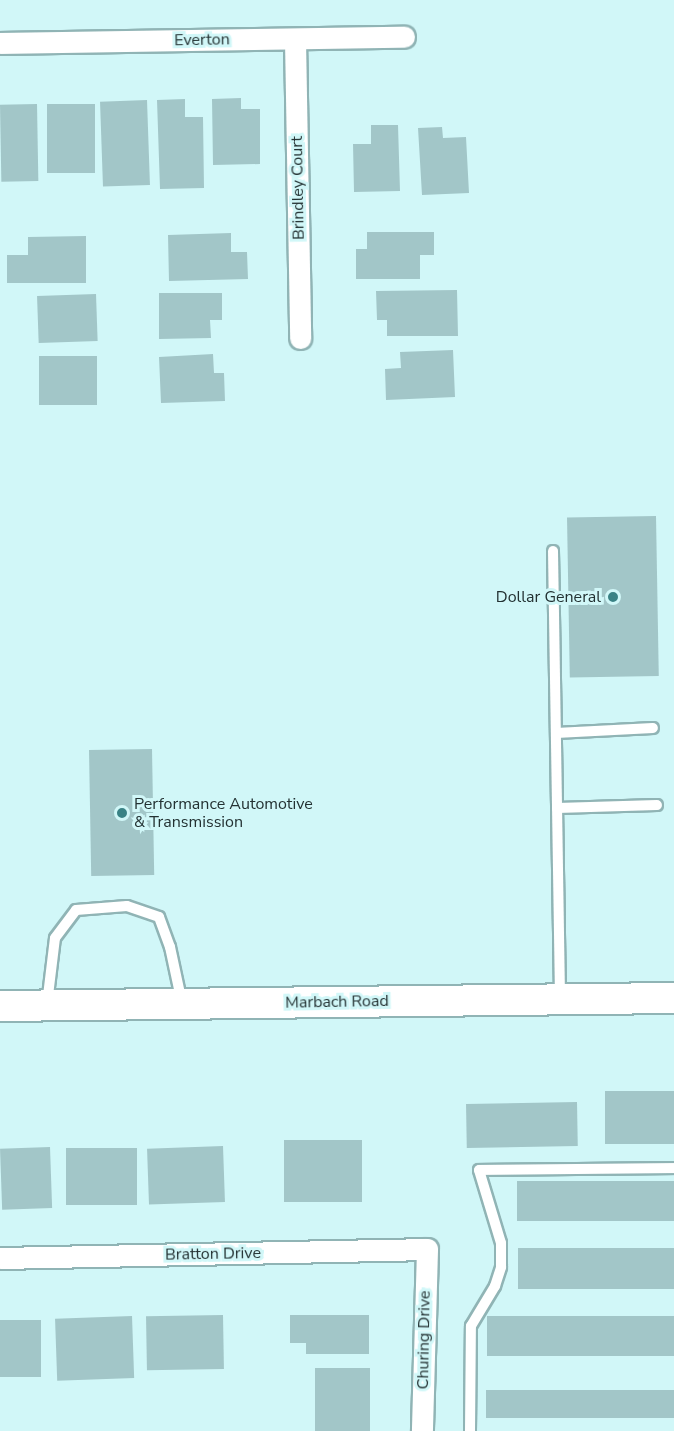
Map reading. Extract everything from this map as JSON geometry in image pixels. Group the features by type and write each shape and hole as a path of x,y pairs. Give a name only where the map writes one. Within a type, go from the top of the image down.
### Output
{"main road":[{"name":"Marbach Road","path":"0,1006 674,998"}],"street":[{"name":"Everton","path":"0,43 404,37"},
{"name":"Brindley Court","path":"295,39 300,338"},
{"name":"Bratton Drive","path":"0,1258 427,1249"},
{"name":"Churing Drive","path":"422,1431 427,1249"}],"lane":[{"path":"553,551 560,999"},
{"path":"556,733 652,728"},
{"path":"557,808 657,805"},
{"path":"47,1005 55,938 76,910 127,906 159,917 170,947 182,1003"},
{"path":"470,1431 471,1326 495,1286 501,1267 501,1243 479,1170 674,1168"}],"building":[{"path":"241,98 241,109 260,109 260,164 213,165 212,99"},
{"path":"185,99 185,117 203,117 204,188 160,189 157,100"},
{"path":"147,100 150,185 103,187 100,102"},
{"path":"37,104 38,181 1,182 0,105"},
{"path":"47,104 95,104 95,173 47,173"},
{"path":"371,125 398,125 400,191 354,192 353,144 371,144"},
{"path":"442,127 443,138 466,137 469,193 422,195 418,128"},
{"path":"367,232 434,232 434,255 420,255 420,279 356,279 356,249 367,249"},
{"path":"231,233 231,252 247,252 248,279 169,281 168,235"},
{"path":"86,236 86,283 7,283 7,255 28,255 28,237"},
{"path":"457,290 458,336 387,336 387,320 377,320 376,291"},
{"path":"159,293 222,293 222,320 210,320 211,338 159,339"},
{"path":"96,294 98,341 39,343 37,296"},
{"path":"453,350 455,397 386,400 385,369 401,368 400,352"},
{"path":"213,354 214,373 224,373 225,401 161,403 159,357"},
{"path":"39,356 97,356 97,405 39,405"},
{"name":"Dollar General","path":"656,516 659,676 570,678 567,518"},
{"name":"Performance Automotive & Transmission","path":"152,749 154,875 91,876 89,750"},
{"path":"605,1091 674,1091 674,1144 605,1144"},
{"path":"577,1102 578,1146 467,1148 466,1104"},
{"path":"284,1140 362,1140 362,1202 284,1202"},
{"path":"223,1146 225,1202 149,1205 147,1149"},
{"path":"50,1147 52,1208 2,1210 0,1149"},
{"path":"66,1148 137,1148 137,1205 66,1205"},
{"path":"517,1181 674,1181 674,1221 517,1221"},
{"path":"518,1248 674,1248 674,1289 518,1289"},
{"path":"223,1315 224,1369 147,1370 146,1316"},
{"path":"290,1315 369,1315 369,1354 306,1354 306,1343 290,1343"},
{"path":"132,1316 134,1378 57,1381 55,1319"},
{"path":"487,1316 674,1316 674,1356 487,1356"},
{"path":"0,1320 41,1320 41,1377 0,1377"},
{"path":"315,1368 370,1368 370,1431 315,1431"},
{"path":"486,1390 674,1390 674,1418 486,1418"}],"place":[{"name":"Dollar General","path":"613,597"},
{"name":"Performance Automotive & Transmission","path":"122,813"}]}
